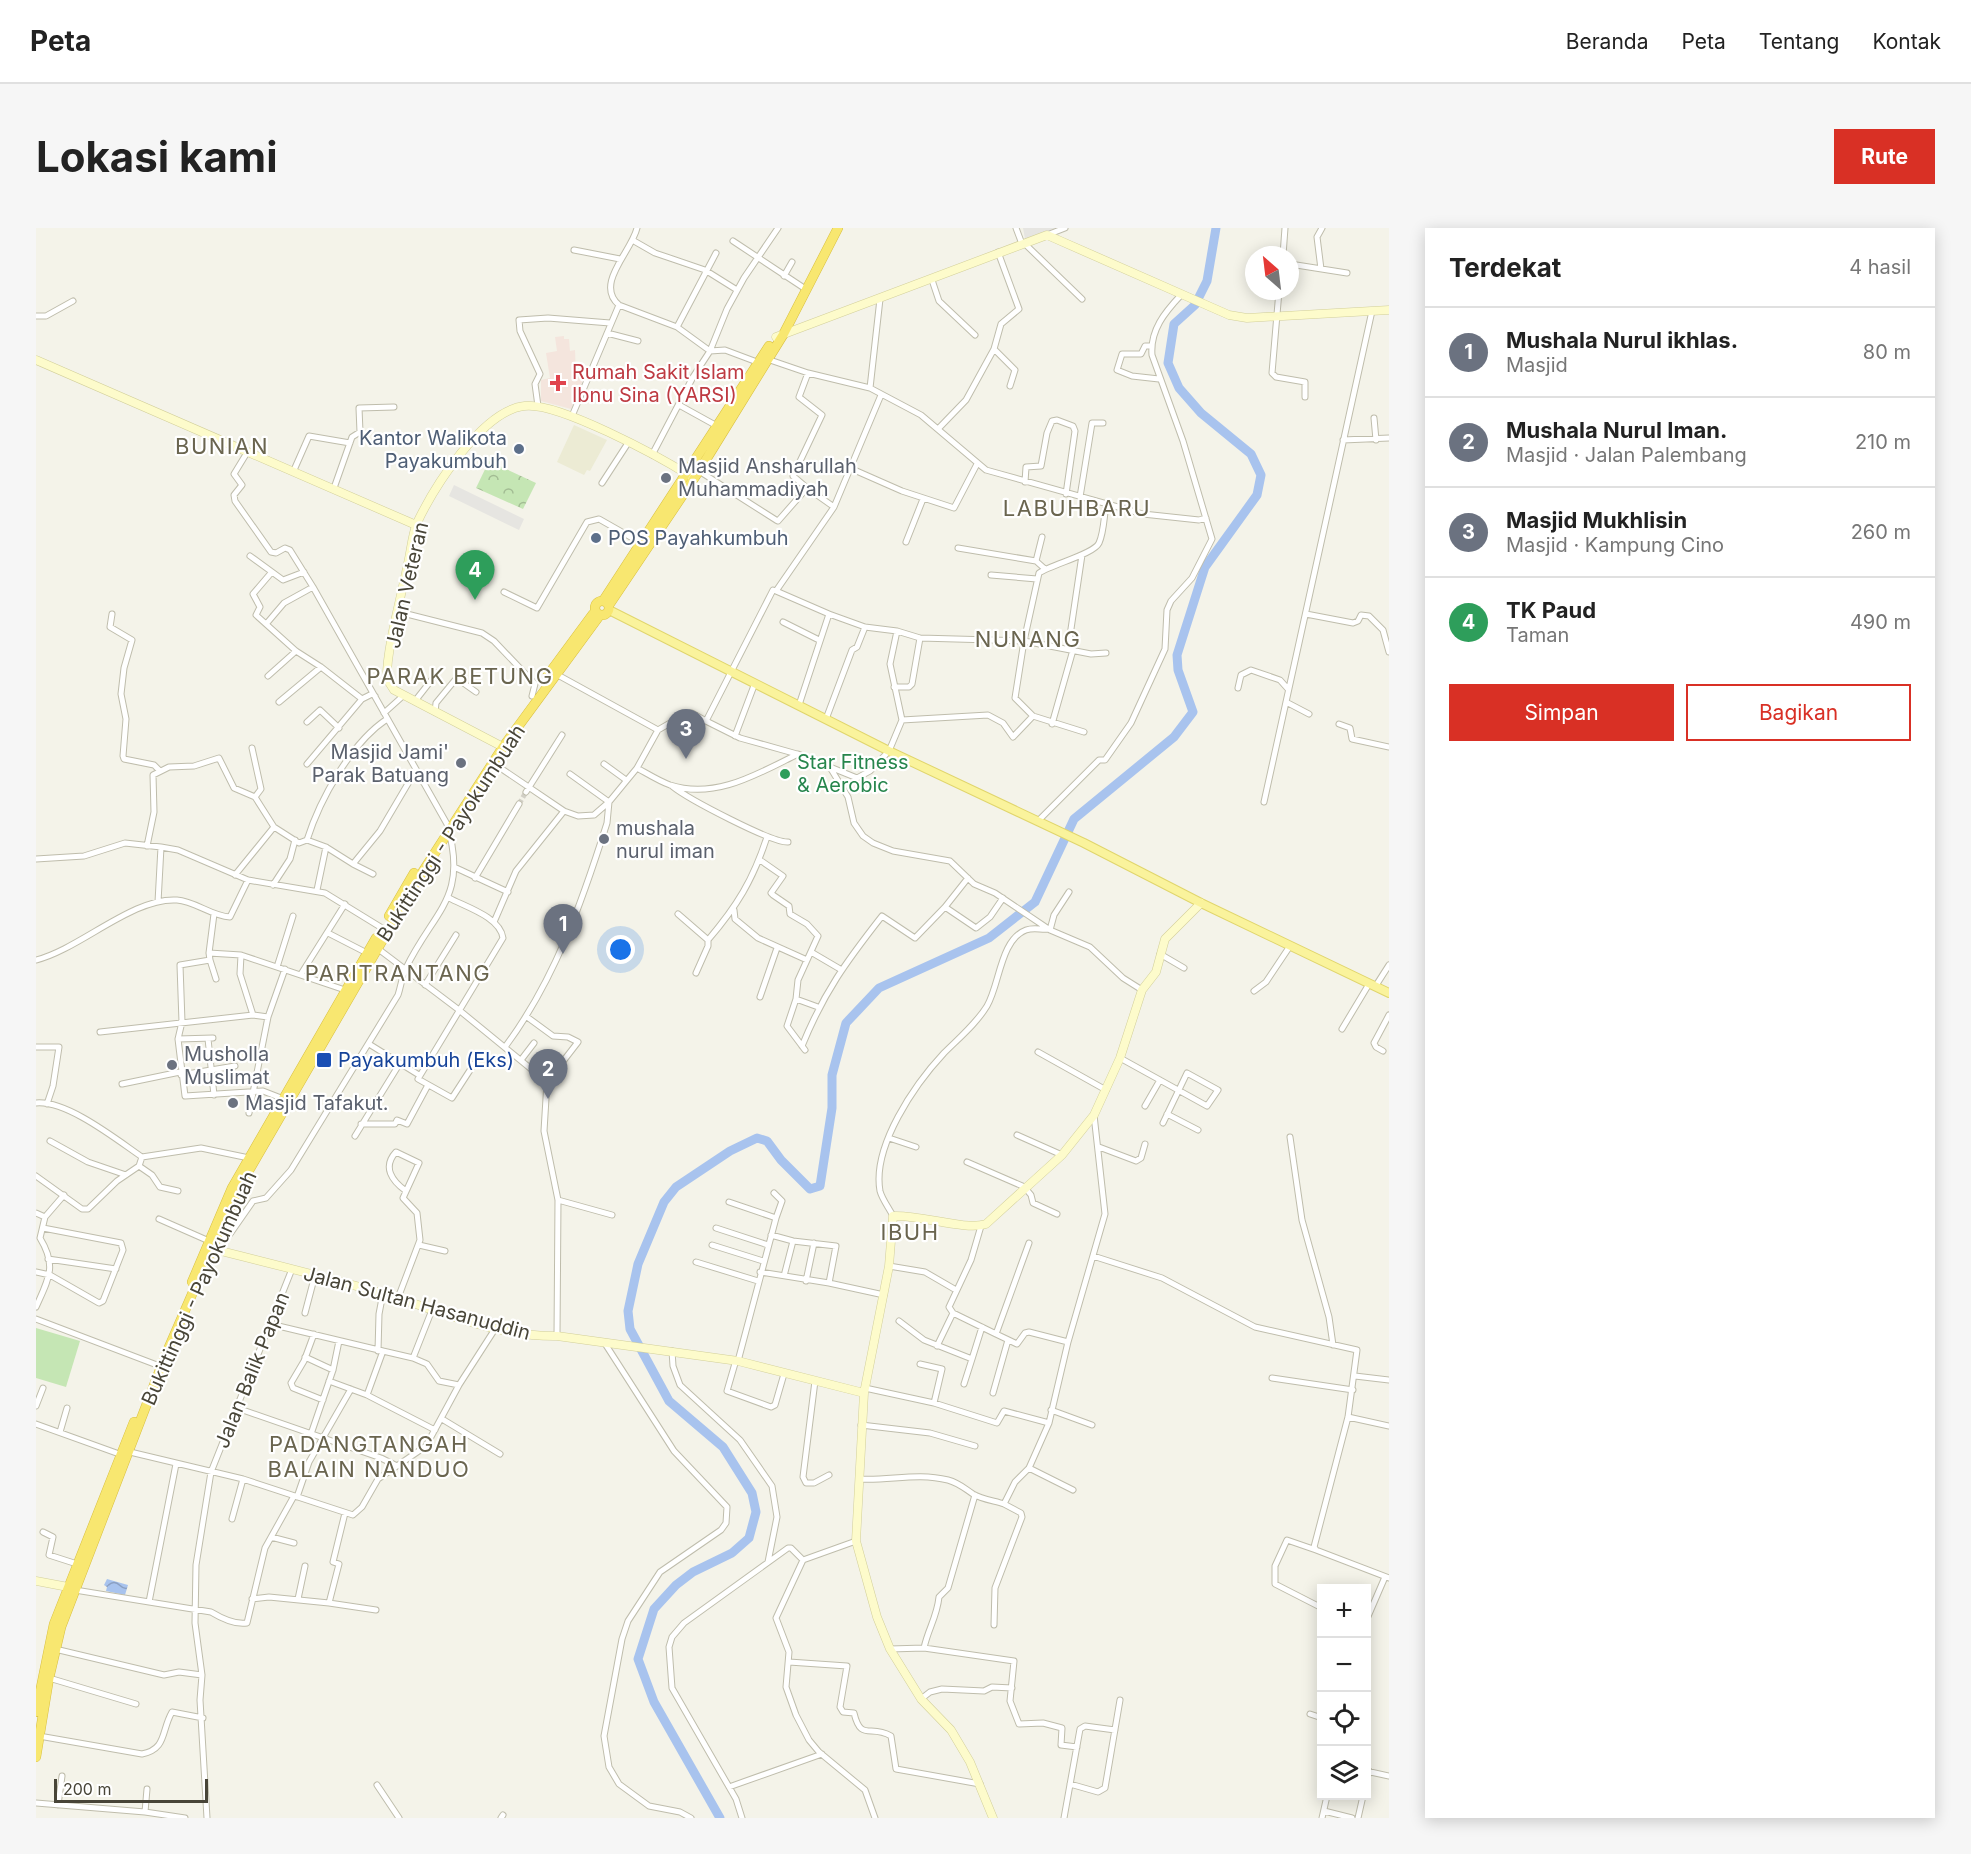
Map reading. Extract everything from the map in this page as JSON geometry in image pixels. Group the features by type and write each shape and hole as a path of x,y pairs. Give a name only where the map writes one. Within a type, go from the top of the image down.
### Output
{"highway":[{"path":"693,474 717,426 767,359 833,228"},
{"path":"604,608 693,474 737,401 757,362 779,336 838,228"},
{"name":"Bukittinggi - Payokumbuah","path":"144,1404 249,1158 281,1098 377,948 448,827 493,763 501,746 604,608"},
{"name":"Bukittinggi - Payokumbuah","path":"36,1757 39,1736 37,1693 54,1624 126,1453 157,1365 237,1191 339,1009 345,990 382,928 532,696 604,608"},
{"name":"Bukittinggi - Payokumbuah","path":"38,1713 43,1672 55,1649 77,1564 126,1453"}],"main road":[{"path":"604,608 889,751 1084,843 1201,903 1389,993"}],"street":[{"path":"637,228 634,241 620,259 609,290 612,299 619,305 677,327 710,351 725,350 757,362"},
{"path":"652,455 710,351 737,290 778,228"},
{"path":"1016,228 1023,243 1082,299"},
{"path":"779,336 1065,228"},
{"path":"1284,246 1285,228"},
{"path":"1321,269 1317,237 1322,228"},
{"path":"1047,235 1182,296 1247,318 1389,310"},
{"path":"634,241 655,253 705,270 737,290"},
{"path":"733,241 804,288"},
{"path":"574,250 620,259"},
{"path":"938,429 966,400 994,349 1001,324 1019,309 998,252"},
{"path":"677,327 689,307 705,270 716,253"},
{"path":"784,276 792,262"},
{"path":"1299,265 1347,273"},
{"path":"932,280 939,301 975,335"},
{"path":"1157,379 1132,376 1117,370 1122,354 1141,354 1150,346 1161,318 1182,296"},
{"path":"870,388 880,299"},
{"path":"1278,300 1273,375 1305,382 1305,397"},
{"path":"36,316 46,316 73,301"},
{"path":"572,416 619,305"},
{"path":"1264,802 1372,311"},
{"path":"538,406 536,384 540,374 520,331 519,320 548,318 610,323"},
{"path":"607,333 638,341"},
{"path":"1038,821 1099,760 1105,760 1131,723 1165,649 1167,610 1171,601 1192,578 1212,539 1203,519 1183,441 1157,379 1150,346"},
{"path":"994,349 1015,370 1010,386"},
{"path":"767,359 808,373 870,388 914,411 986,470 1143,514 1203,519"},
{"path":"36,360 294,470 416,525"},
{"path":"808,373 799,397 822,415 793,476 834,507"},
{"path":"706,721 773,590 776,591 834,507 852,469 881,395"},
{"path":"679,405 717,426"},
{"path":"334,488 353,435 360,432 358,411 361,406 394,407"},
{"name":"Jalan Veteran","path":"501,746 394,690 387,680 416,525 446,476 478,433 516,408 538,406 572,416 693,474"},
{"path":"1374,418 1376,440"},
{"path":"1024,482 1026,466 1041,466 1047,433 1052,422 1057,420 1075,429 1066,494"},
{"path":"1080,498 1092,424 1103,423"},
{"path":"294,470 309,436 350,443"},
{"path":"1343,440 1389,438"},
{"path":"602,483 627,443"},
{"path":"159,1219 213,1243 230,1234 253,1201 266,1198 291,1170 398,995 406,969 449,898 454,867 448,827 313,587 287,548 276,553 271,552 235,501 234,495 242,484 234,476 248,451"},
{"path":"852,469 923,499 954,508 977,464"},
{"path":"693,474 778,521 807,488"},
{"path":"906,542 923,499"},
{"path":"1084,732 1052,724 1033,716 1015,698 1036,579 1045,569 1082,555 1098,544 1106,505"},
{"path":"504,592 537,608 587,522 592,519 599,519 645,545"},
{"path":"1036,561 1042,537"},
{"path":"958,548 1036,561 1045,569"},
{"path":"1052,724 1071,649 1082,555"},
{"path":"249,556 271,573 286,580 304,572"},
{"path":"271,573 253,596 260,605 256,615 296,651 362,699"},
{"path":"991,575 1036,579"},
{"path":"267,623 284,603 313,587"},
{"path":"776,591 865,627 897,631 920,638 1024,641 1091,654 1106,653"},
{"path":"399,612 482,633 494,641 535,684 532,696"},
{"path":"112,614 110,627 132,642 122,679 121,698 126,719 123,756 124,759 154,765 160,771"},
{"path":"799,705 829,614"},
{"path":"1306,614 1355,623 1361,615 1369,616 1383,630 1389,652"},
{"path":"783,622 819,640"},
{"path":"826,719 852,650 857,647 865,627"},
{"path":"493,763 528,790 564,811 578,816 594,815 609,802 637,768 658,730 692,713 735,736 798,754 857,778 870,771 889,751 902,720 894,687 891,652 897,631"},
{"path":"894,687 909,687 912,684 920,638"},
{"path":"268,676 296,651"},
{"path":"279,702 321,667"},
{"path":"1238,688 1241,675 1251,670 1280,680 1288,689"},
{"path":"414,701 437,673"},
{"path":"556,674 658,730"},
{"path":"435,712 436,703 455,680 459,680 476,692"},
{"path":"735,736 755,683"},
{"path":"307,764 362,699 372,694 377,698"},
{"path":"384,713 404,695"},
{"path":"1286,702 1309,714"},
{"path":"307,722 320,710 339,728"},
{"path":"902,720 988,715 1003,723 1013,737 1033,716"},
{"path":"307,840 313,821 331,786 372,730 387,719"},
{"path":"1339,724 1350,728 1352,739 1389,747"},
{"path":"528,790 562,735"},
{"path":"252,748 260,787 255,797"},
{"path":"671,785 693,789 736,783 798,754"},
{"path":"147,846 154,812 153,775 169,767 194,766 219,758 234,788 255,797 274,827 299,843 307,840 326,847 353,864 373,873"},
{"path":"604,764 626,780"},
{"path":"637,768 671,785 697,802 767,837 788,842"},
{"path":"830,768 846,793 854,823 863,836 893,851 950,861 968,878 1003,898 1034,920 1090,947 1123,978 1142,990"},
{"path":"353,864 380,831 416,770"},
{"path":"570,774 609,802"},
{"path":"505,1047 527,1017 563,949 602,841 609,802"},
{"path":"475,878 519,804"},
{"path":"494,922 526,856 564,811"},
{"path":"235,875 274,827"},
{"path":"696,973 708,946 708,940 734,910 754,876 767,837"},
{"path":"273,885 290,859 296,840"},
{"path":"36,859 84,856 125,843 178,850 248,880 316,890 345,904 382,928"},
{"path":"158,902 161,847"},
{"path":"316,890 326,847"},
{"path":"760,860 783,876 771,893 773,896 789,906 790,914 807,924 809,930 818,936 798,980 796,999 787,1026 803,1048 818,1007 840,969 882,916 915,938 945,907 968,878"},
{"path":"454,867 507,892"},
{"path":"36,960 68,948 114,922 158,902 181,901 214,914 231,916 248,880"},
{"path":"1049,929 1054,915 1069,892"},
{"path":"449,898 494,922 501,929 503,938 418,1079 453,1098 474,1064"},
{"path":"945,907 976,928 990,917 1003,898"},
{"path":"893,1216 915,1216 981,1226 993,1220 1062,1155 1094,1115 1120,1058 1142,990 1156,972 1160,954 1169,933 1201,903"},
{"path":"301,974 345,904"},
{"path":"734,910 735,920 748,927 755,936 807,960"},
{"path":"214,914 209,952 216,979"},
{"path":"678,914 708,940"},
{"path":"277,967 292,916"},
{"path":"993,1818 980,1784 951,1730 921,1699 890,1649 877,1617 856,1541 861,1425 865,1390 884,1295 893,1216 880,1192 880,1170 889,1138 917,1088 987,1006 1010,944 1027,930 1049,929"},
{"path":"328,933 367,953"},
{"path":"425,985 456,935"},
{"path":"1254,991 1265,983 1290,946"},
{"path":"377,948 459,1010 547,1082"},
{"path":"760,997 777,948"},
{"path":"209,952 241,955 345,990"},
{"path":"811,952 840,969"},
{"path":"1160,954 1184,968"},
{"path":"241,955 240,974 253,1015"},
{"path":"210,960 180,965 182,1022 178,1039 181,1073 187,1097 263,1090 281,1098"},
{"path":"1342,1029 1389,964"},
{"path":"249,1113 268,1017 285,969"},
{"path":"796,999 818,1007"},
{"path":"100,1032 253,1015 268,1017"},
{"path":"1383,1051 1374,1044 1389,1015"},
{"path":"527,1017 553,1036 568,1037 578,1042 547,1082 544,1131 558,1200 558,1336"},
{"path":"178,1039 210,1038 214,1095"},
{"path":"521,1060 534,1043"},
{"path":"369,1044 419,1075"},
{"path":"36,1047 58,1047 53,1086 47,1104"},
{"path":"1038,1052 1106,1090"},
{"path":"1120,1058 1178,1091 1209,1107 1218,1091 1189,1073 1178,1091 1163,1123"},
{"path":"355,1136 400,1063"},
{"path":"122,1084 235,1066"},
{"path":"1145,1107 1160,1080"},
{"path":"361,1124 395,1124 397,1120 407,1124 428,1084"},
{"path":"36,1103 47,1104 94,1124 142,1157 201,1148 249,1158"},
{"path":"1167,1114 1198,1130"},
{"path":"1004,1504 1015,1482 1029,1468 1048,1423 1068,1342 1105,1214 1094,1115"},
{"path":"1017,1135 1062,1155"},
{"path":"1290,1137 1302,1220 1334,1344"},
{"path":"889,1138 916,1148"},
{"path":"50,1141 88,1162 126,1175"},
{"path":"1099,1147 1136,1161 1141,1158 1145,1144"},
{"path":"398,1298 419,1245 418,1217 405,1201 406,1191 419,1163 396,1152 388,1170 394,1182 406,1191"},
{"path":"36,1176 82,1209 88,1209 126,1175 140,1166 142,1157"},
{"path":"967,1162 1027,1189 1033,1203 1057,1214"},
{"path":"140,1166 152,1175 160,1187 178,1191"},
{"path":"774,1193 782,1201 760,1272 728,1392 771,1407 775,1405 784,1374"},
{"path":"36,1306 50,1275 48,1246 40,1238 45,1217 64,1195"},
{"path":"558,1200 612,1215"},
{"path":"729,1202 776,1218"},
{"path":"36,1213 45,1217"},
{"path":"981,1226 971,1260 949,1307 952,1313 1017,1344 1025,1333 1029,1332 1068,1342"},
{"path":"36,1272 50,1275 99,1303 103,1300 123,1250 121,1244 43,1228"},
{"path":"717,1228 768,1245"},
{"path":"771,1235 793,1241 836,1246 829,1283"},
{"path":"784,1276 793,1241"},
{"name":"Jalan Sultan Hasanuddin","path":"213,1243 292,1269 383,1293 495,1329 737,1360 784,1374 865,1390"},
{"path":"806,1281 814,1243"},
{"path":"996,1334 1029,1243"},
{"path":"419,1245 445,1251"},
{"path":"712,1245 763,1262"},
{"path":"1093,1256 1162,1278 1256,1327 1334,1344 1358,1352 1348,1417 1314,1547 1316,1550"},
{"path":"48,1259 116,1269"},
{"path":"696,1262 758,1281"},
{"path":"888,1266 925,1272 956,1290"},
{"name":"Jalan Balik Papan","path":"207,1818 203,1718 200,1700 202,1675 195,1623 196,1565 211,1472 292,1269"},
{"path":"760,1272 884,1295"},
{"path":"305,1312 315,1275"},
{"path":"367,1395 380,1351 379,1314 383,1293"},
{"path":"413,1358 432,1310"},
{"path":"937,1346 952,1313"},
{"path":"36,1319 157,1365"},
{"path":"899,1321 916,1335 937,1346 972,1359"},
{"path":"270,1324 413,1358 427,1364 439,1381 459,1385"},
{"path":"964,1384 982,1327"},
{"path":"37,1426 126,1453 243,1479 353,1515 362,1507 383,1474 420,1452 495,1329"},
{"path":"314,1334 291,1385 323,1400"},
{"path":"993,1393 1008,1340"},
{"path":"311,1434 333,1370 339,1341"},
{"path":"604,1342 674,1451 727,1507 726,1523 721,1530 660,1572 628,1621 622,1640 604,1736 609,1767 619,1785 649,1806 680,1812 691,1818"},
{"path":"672,1351 673,1366 680,1385 740,1440 772,1486 777,1517 768,1562"},
{"path":"305,1357 333,1370"},
{"path":"920,1364 942,1369 934,1404"},
{"path":"1355,1376 1389,1380"},
{"path":"1272,1378 1353,1390"},
{"path":"329,1381 367,1395 435,1430"},
{"path":"815,1381 803,1478 806,1483 811,1484 829,1475"},
{"path":"36,1406 43,1388"},
{"path":"36,1581 196,1610 242,1624 248,1620 262,1557 296,1496 309,1462 351,1389"},
{"path":"865,1390 934,1404 997,1424 1004,1411 1048,1423"},
{"path":"60,1432 67,1408"},
{"path":"237,1408 381,1458 397,1466"},
{"path":"1052,1410 1092,1425"},
{"path":"1348,1417 1389,1426"},
{"path":"442,1419 500,1454"},
{"path":"861,1425 930,1433 975,1446"},
{"path":"149,1602 176,1464"},
{"path":"1029,1468 1073,1490"},
{"path":"859,1479 880,1480 905,1475 939,1479 961,1485 975,1495 1004,1504 1021,1513 1022,1517 995,1588 993,1625"},
{"path":"232,1519 243,1479"},
{"path":"924,1648 926,1636 936,1617 939,1597 948,1588 975,1495"},
{"path":"329,1603 339,1564 333,1562 345,1513"},
{"path":"43,1532 53,1537 49,1555 77,1564"},
{"path":"272,1537 294,1543"},
{"path":"1317,1605 1275,1584 1275,1566 1287,1540 1387,1577 1371,1611"},
{"path":"856,1541 803,1560 776,1618 789,1652 786,1687 796,1715 809,1740 865,1790 875,1818"},
{"path":"742,1818 729,1787 672,1688 669,1647 672,1637 684,1623 768,1562 791,1548 803,1560"},
{"path":"298,1599 305,1566"},
{"path":"252,1599 269,1597 298,1599 376,1610"},
{"path":"890,1649 924,1648 1014,1661 1011,1703 1019,1724 1043,1723 1062,1728 1060,1743 1077,1747"},
{"path":"55,1649 164,1675 179,1672 202,1675"},
{"path":"789,1662 847,1666 840,1707 843,1712 854,1713 855,1724 860,1729 891,1736 896,1769 980,1784"},
{"path":"43,1672 136,1704"},
{"path":"921,1699 930,1692 942,1689 986,1691 993,1687 1012,1688"},
{"path":"1070,1784 1103,1791 1120,1700"},
{"path":"39,1736 142,1754 158,1747 172,1712 203,1718"},
{"path":"1310,1714 1317,1716"},
{"path":"1064,1818 1082,1726 1115,1730"},
{"path":"729,1787 822,1754"},
{"path":"1371,1772 1389,1776"},
{"path":"58,1805 62,1776"},
{"path":"377,1785 399,1818"},
{"path":"145,1812 147,1789"},
{"path":"1322,1818 1326,1800"},
{"path":"1358,1818 1362,1800"},
{"path":"36,1803 145,1812 184,1818"},
{"path":"1324,1811 1352,1818"}],"shaded area":[{"path":"1023,228 1056,228 1025,239"},
{"path":"564,336 564,339 569,339 570,351 575,350 576,374 584,378 571,409 541,401 541,380 550,378 546,353 557,351 555,337"},
{"path":"574,425 607,440 590,471 587,470 584,475 557,462"},
{"path":"454,485 524,519 519,530 449,496"}],"green space":[{"path":"489,461 536,483 523,509 476,488"},
{"path":"36,1328 80,1341 66,1387 36,1378"}],"water":[{"path":"107,1579 128,1585 125,1595 106,1591 107,1587 104,1585"}],"waterway":[{"path":"720,1818 654,1702 638,1659 654,1609 676,1585 693,1572 732,1553 749,1538 756,1512 752,1493 723,1447 669,1401 630,1329 628,1311 638,1264 664,1202 676,1187 730,1151 757,1138 767,1141 781,1160 810,1189 820,1186 832,1108 832,1075 846,1023 879,988 989,938 1035,902 1074,819 1174,737 1193,712 1178,670 1177,655 1205,567 1257,495 1261,475 1251,454 1201,413 1179,388 1168,363 1174,324 1195,305 1207,281 1216,228"}],"tunnel":[{"path":"519,804 526,792"}],"place":[{"name":"Rumah Sakit Islam Ibnu Sina (YARSI)","path":"558,383"},
{"name":"Kantor Walikota Payakumbuh","path":"519,449"},
{"name":"Masjid Ansharullah Muhammadiyah","path":"666,478"},
{"name":"POS Payahkumbuh","path":"596,538"},
{"name":"TK Paud","path":"475,600"},
{"name":"Masjid Mukhlisin","path":"686,759"},
{"name":"Masjid Jami' Parak Batuang","path":"461,763"},
{"name":"Star Fitness & Aerobic","path":"785,774"},
{"name":"mushala nurul iman","path":"604,839"},
{"name":"Mushala Nurul ikhlas.","path":"563,954"},
{"name":"Payakumbuh (Eks)","path":"324,1060"},
{"name":"Musholla Muslimat","path":"172,1065"},
{"name":"Mushala Nurul Iman.","path":"548,1099"},
{"name":"Masjid Tafakut.","path":"233,1103"}],"district":[{"name":"BUNIAN","path":"222,446"},
{"name":"LABUHBARU","path":"1077,508"},
{"name":"NUNANG","path":"1028,639"},
{"name":"PARAK BETUNG","path":"460,676"},
{"name":"PARITRANTANG","path":"398,973"},
{"name":"IBUH","path":"910,1232"},
{"name":"PADANGTANGAH BALAIN NANDUO","path":"369,1456"}]}
